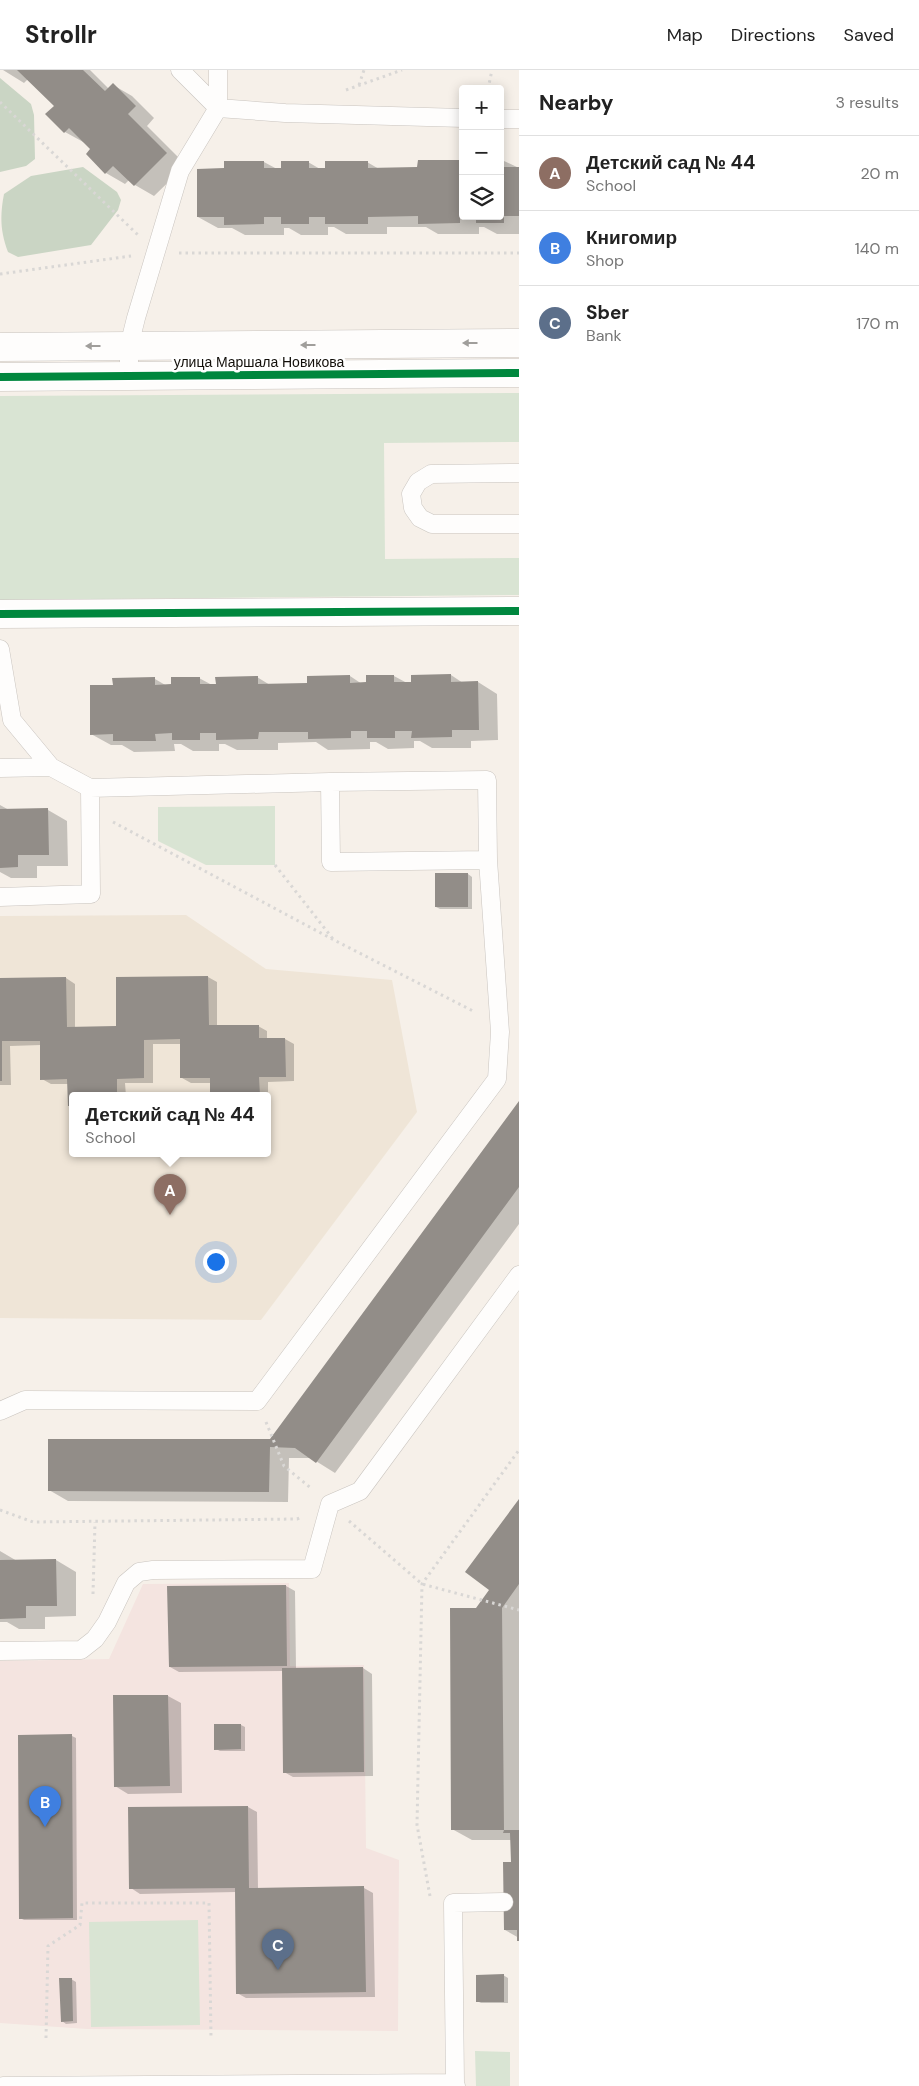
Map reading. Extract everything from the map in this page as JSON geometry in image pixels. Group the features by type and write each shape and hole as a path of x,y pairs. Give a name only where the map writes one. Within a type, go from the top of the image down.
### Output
{"street":[{"name":"улица Маршала Новикова","path":"0,347 519,343"},
{"name":"улица Маршала Новикова","path":"0,377 519,373"},
{"path":"0,614 519,611"}],"lane":[{"path":"180,70 218,108 284,113 459,118"},
{"path":"129,375 129,346 180,171 218,108 218,70"},
{"path":"504,119 519,119"},
{"path":"519,473 431,474 418,482 411,494 412,508 420,518 432,524 519,524"},
{"path":"0,648 12,720 51,767 90,788 487,780 488,860 500,1032 497,1079 257,1401 25,1400 0,1410"},
{"path":"0,768 51,767"},
{"path":"330,782 331,862 488,860"},
{"path":"0,896 91,894 90,788"},
{"path":"0,1652 81,1650 95,1639 107,1622 126,1583 139,1572 153,1570 312,1569 330,1504 360,1491 519,1275"},
{"path":"3,2086 455,2085 454,1903 504,1902"}],"path":[{"path":"358,86 364,70"},
{"path":"489,85 492,70"},
{"path":"0,102 156,253"},
{"path":"0,274 156,253 519,252"},
{"path":"91,810 334,940 485,1018 500,1032"},
{"path":"275,864 334,940"},
{"path":"257,1401 284,1466 422,1584 519,1610"},
{"path":"431,1901 417,1825 422,1584 519,1450"},
{"path":"0,1510 32,1522 297,1519 330,1504"},
{"path":"96,1522 93,1604 107,1622"},
{"path":"46,2038 48,1946 80,1925 82,1903 209,1903 211,2038"}],"shaded area":[{"path":"186,915 266,969 392,980 417,1112 261,1320 0,1318 0,916"},
{"path":"289,1583 290,1666 364,1665 366,1848 399,1860 398,2031 87,2029 0,2023 0,1661 109,1659 143,1584"}],"green space":[{"path":"0,78 31,104 34,115 35,159 26,166 0,172"},
{"path":"83,167 117,192 121,200 118,210 91,245 18,257 8,252 3,237 2,223 4,194 31,176"},
{"path":"519,393 519,442 384,443 385,559 519,558 519,595 0,600 0,396"},
{"path":"275,806 275,865 206,865 158,841 158,807"},
{"path":"198,1920 200,2025 91,2027 89,1922"},
{"path":"475,2051 510,2052 510,2086 476,2086"}],"building":[{"path":"17,70 83,70 105,91 113,83 136,106 128,114 167,153 134,186 113,166 105,174 86,154 90,149 69,128 64,133 45,114 54,106"},
{"path":"418,160 459,160 460,223 418,224 418,216 368,217 368,224 325,224 325,217 309,217 309,224 281,224 281,217 264,217 264,224 224,225 224,217 197,217 197,169 224,168 224,161 264,161 264,168 281,168 281,161 309,161 309,168 325,168 325,161 368,161 368,168 417,167"},
{"path":"504,167 519,167 519,216 504,216"},
{"path":"476,220 504,220 504,223 476,223"},
{"path":"451,674 451,682 478,681 479,730 452,730 452,737 411,738 412,731 395,731 395,738 367,738 367,731 351,731 351,738 308,739 308,732 259,732 258,739 216,740 216,733 200,733 200,740 172,740 172,733 155,734 156,741 113,741 113,734 90,735 90,685 113,685 112,678 155,677 155,685 171,684 171,677 200,677 200,684 216,684 215,677 258,676 258,684 307,683 307,676 350,675 350,683 366,682 366,675 394,675 394,682 411,682 411,675"},
{"path":"48,808 49,855 18,855 18,867 0,868 0,809"},
{"path":"435,873 468,873 468,907 435,907"},
{"path":"208,976 209,1025 259,1025 259,1038 285,1038 286,1077 259,1077 260,1092 210,1092 210,1078 180,1078 180,1039 144,1040 144,1078 117,1079 117,1092 69,1092 68,1106 67,1079 40,1080 40,1041 2,1041 2,1081 0,1081 0,978 66,977 67,1027 116,1026 116,977"},
{"path":"519,1101 519,1187 316,1463 295,1448 270,1447 269,1492 48,1491 48,1439 270,1439"},
{"path":"519,1499 519,1584 502,1608 504,1830 451,1830 450,1608 476,1608 489,1590 465,1572"},
{"path":"56,1559 57,1606 26,1606 26,1618 0,1619 0,1560"},
{"path":"286,1585 287,1666 169,1667 167,1586"},
{"path":"363,1667 364,1772 283,1773 282,1668"},
{"path":"113,1695 168,1695 170,1786 114,1787"},
{"path":"214,1724 241,1724 241,1749 214,1750"},
{"path":"72,1734 73,1918 19,1919 18,1735"},
{"path":"248,1806 249,1888 364,1886 366,1992 236,1994 235,1888 129,1889 128,1807"},
{"path":"504,1830 519,1830 519,1941 517,1941 517,1930 504,1930 503,1862 511,1862 510,1833 503,1833"},
{"path":"504,1974 504,2002 476,2002 476,1975"},
{"path":"59,1978 72,1978 73,2021 61,2022"}],"cycle path":[{"path":"0,377 519,373"},
{"path":"0,614 519,611"}],"place":[{"name":"Детский сад № 44","path":"170,1215"},
{"name":"Книгомир","path":"45,1827"},
{"name":"Sber","path":"278,1970"}]}
